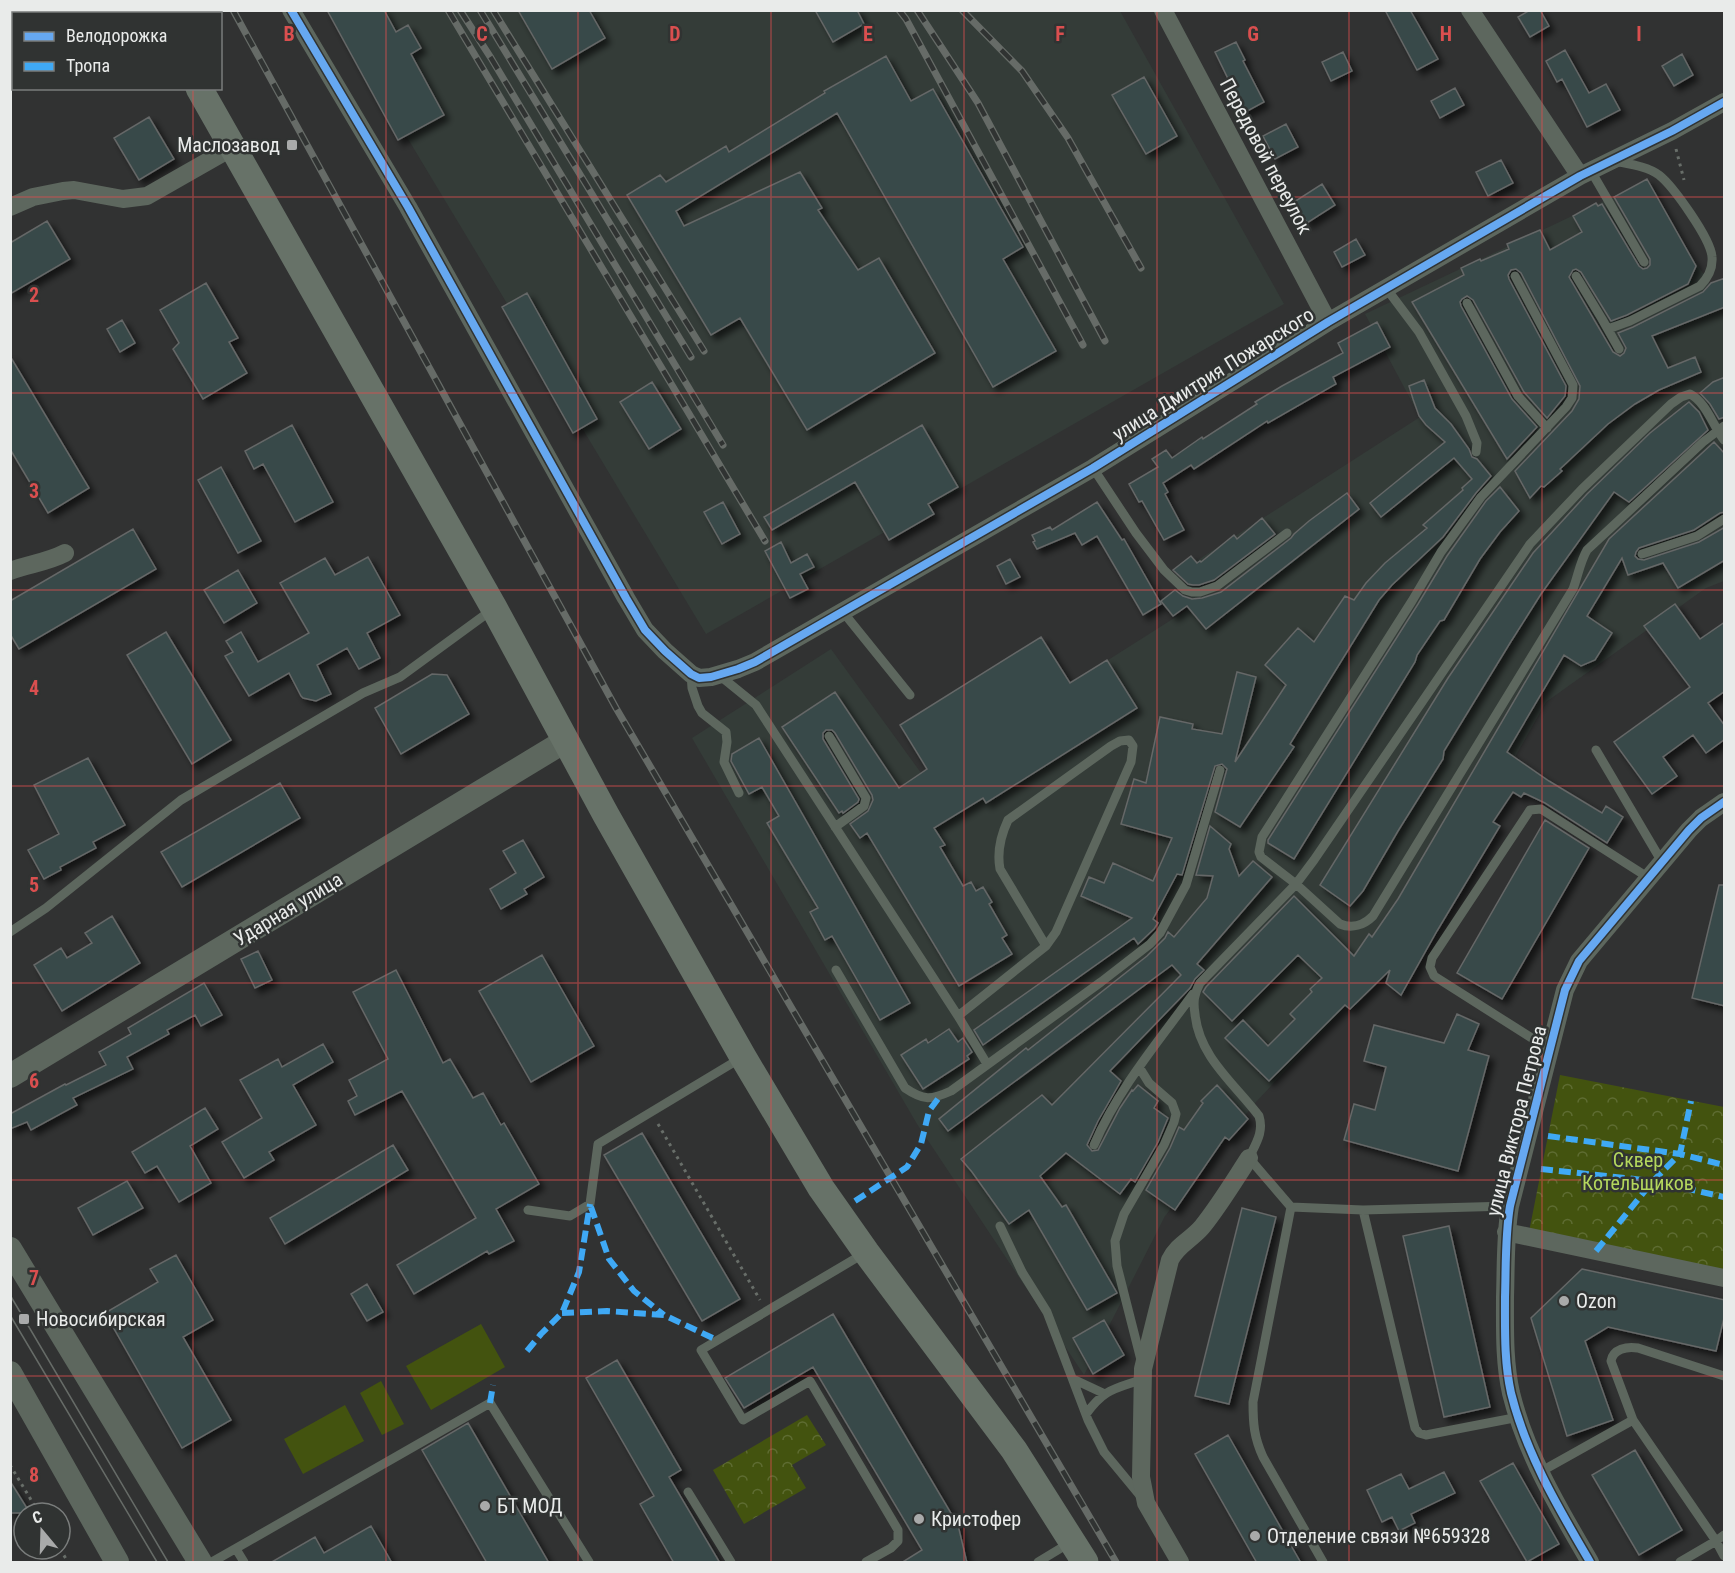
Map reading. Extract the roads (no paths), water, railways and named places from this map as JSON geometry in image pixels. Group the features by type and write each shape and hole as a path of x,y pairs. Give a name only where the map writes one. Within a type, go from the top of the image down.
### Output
{"main road":[{"path":"200,90 494,608 565,741 743,1057 821,1188 1014,1450 1079,1552"}],"street":[{"path":"291,10 408,207 645,630 691,674 699,678 719,675"},
{"name":"Передовой переулок","path":"1163,10 1328,322"},
{"path":"1470,10 1585,174"},
{"name":"улица Дмитрия Пожарского","path":"719,675 755,662 1093,468 1328,322 1585,174 1725,102"},
{"path":"10,207 33,197 74,190 123,199 147,195 233,147"},
{"path":"10,571 65,553"},
{"name":"Ударная улица","path":"10,1076 565,741"},
{"name":"улица Виктора Петрова","path":"1590,1563 1540,1472 1511,1394 1505,1359 1506,1232 1510,1206 1565,990 1579,961 1695,824 1725,801"},
{"path":"1180,1563 1146,1503 1141,1477 1143,1374 1173,1253 1203,1226 1249,1158"},
{"path":"1506,1232 1725,1278"},
{"path":"10,1249 200,1563"},
{"path":"10,1373 117,1563"}],"lane":[{"path":"1608,329 1630,321 1700,286 1711,270 1713,260 1712,250 1701,230 1658,175 1641,167 1612,160"},
{"path":"1585,174 1644,262"},
{"path":"1515,276 1573,385 1572,398 1481,497 1441,552 1259,845 1261,857 1296,884 1340,924 1346,927 1359,925 1373,916 1573,589 1587,550 1721,429"},
{"path":"1576,276 1619,350"},
{"path":"1386,288 1419,332 1466,416 1477,443 1476,452"},
{"path":"1467,303 1518,396 1546,428"},
{"path":"1094,1145 1113,1106 1200,983 1296,884 1314,860 1530,544 1582,489 1681,397 1690,394 1697,399 1721,429 1725,440"},
{"path":"1093,468 1136,533 1164,570 1185,590 1200,592 1217,586 1287,533"},
{"path":"1642,554 1697,536 1725,519"},
{"path":"10,932 46,908 181,800 363,693 400,677 494,608"},
{"path":"843,612 910,695"},
{"path":"691,674 692,688 702,713 726,732 724,762 739,793"},
{"path":"719,675 756,705 987,1064"},
{"path":"829,736 866,798 864,806 835,827"},
{"path":"958,1016 1046,946 1056,932 1131,762 1133,746 1129,740 1120,741 1111,746 1008,820 1004,828 1001,836 1000,869 1046,946"},
{"path":"1596,750 1662,862"},
{"path":"836,970 905,1088 924,1099 951,1091 1101,982 1150,944 1160,933 1186,885 1220,770"},
{"path":"1550,1049 1434,976 1430,968 1432,958 1530,810 1541,809 1649,878"},
{"path":"1195,992 1195,1022 1200,1040 1210,1057 1259,1116 1260,1134 1249,1158 1292,1207 1363,1210 1510,1206"},
{"path":"528,1210 570,1216 590,1204 598,1144 743,1057"},
{"path":"1086,1414 1105,1394 1143,1374 1117,1266 1115,1241 1124,1214 1164,1145 1176,1114 1172,1103 1149,1083 1139,1067"},
{"path":"1292,1207 1252,1402 1253,1429 1256,1443 1263,1457 1323,1563"},
{"path":"1363,1210 1415,1428 1419,1433 1426,1435 1519,1417"},
{"path":"1000,1226 1022,1272 1047,1312 1086,1414 1104,1452 1146,1503"},
{"path":"866,1252 701,1350 743,1420 810,1381 898,1530 898,1541 891,1548 866,1563"},
{"path":"1725,1376 1638,1348 1627,1348 1616,1352 1611,1361 1633,1420 1725,1556"},
{"path":"1073,1378 1105,1394"},
{"path":"212,1563 490,1403 589,1563"},
{"path":"1540,1472 1633,1420"},
{"path":"688,1492 731,1563"},
{"path":"1680,1563 1725,1535"},
{"path":"236,1549 244,1563"},
{"path":"1038,1563 1079,1552"}],"tram line":[{"path":"10,1295 168,1562"},
{"path":"10,1315 157,1562"}],"railway":[{"path":"233,10 616,708 1116,1562"},
{"path":"448,10 765,541"},
{"path":"460,10 723,445"},
{"path":"480,10 691,357"},
{"path":"493,10 704,351"},
{"path":"899,10 906,19 1083,345"},
{"path":"917,10 978,103 1105,341"},
{"path":"962,10 1022,71 1068,138 1141,268"}],"place":[{"name":"Маслозавод","path":"292,145"},
{"name":"Ozon","path":"1564,1301"},
{"name":"Новосибирская","path":"24,1319"},
{"name":"БТ МОД","path":"485,1506"},
{"name":"Кристофер","path":"919,1519"},
{"name":"Отделение связи №659328","path":"1255,1536"}],"park label":[{"name":"Сквер Котельщиков","path":"1638,1172"}]}
